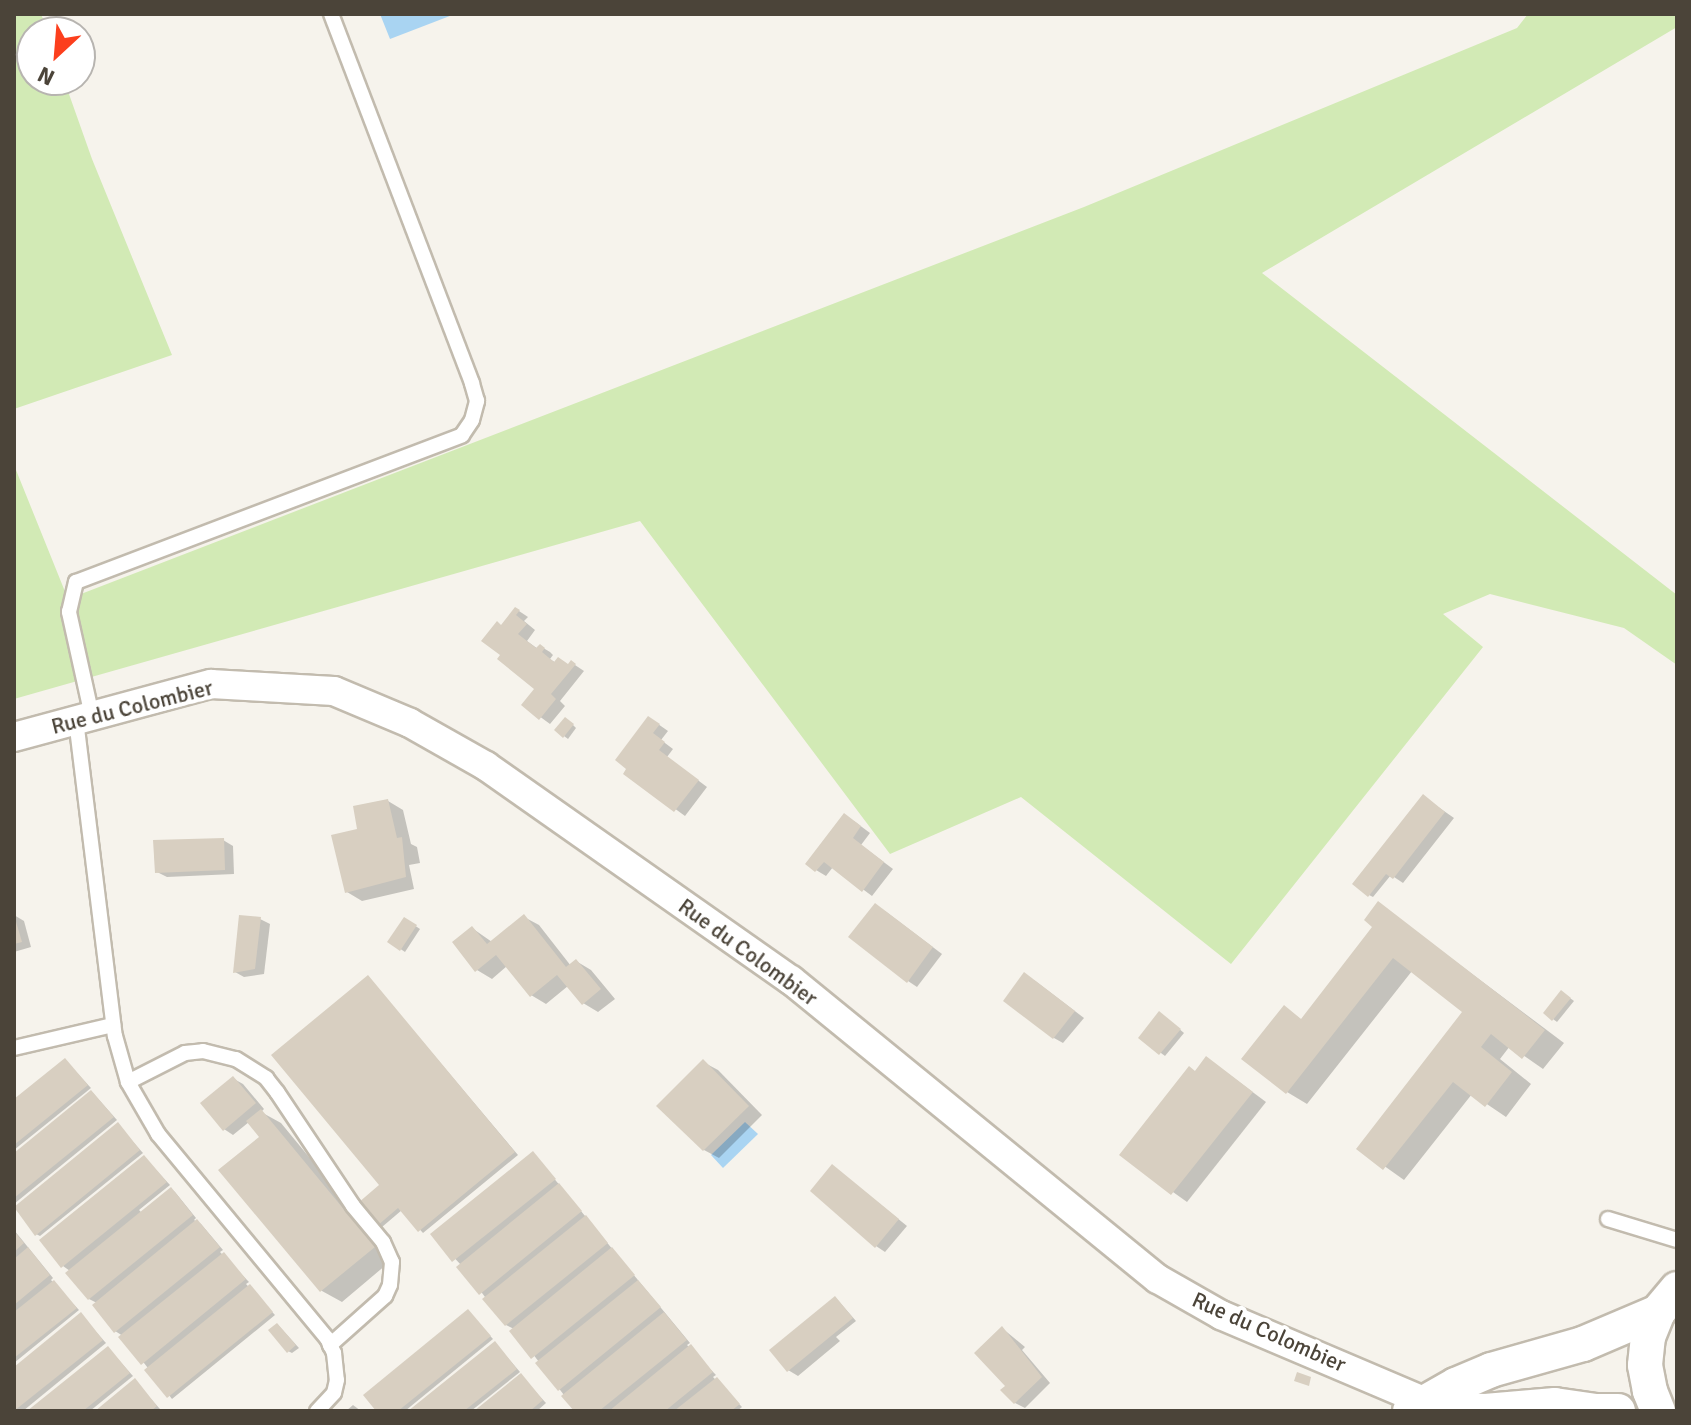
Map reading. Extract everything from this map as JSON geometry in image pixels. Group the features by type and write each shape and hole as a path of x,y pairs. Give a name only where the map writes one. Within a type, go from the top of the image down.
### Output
{"street":[{"name":"Rue du Colombier","path":"14,737 211,684 334,691 410,723 486,766 791,980 1158,1279 1221,1315 1417,1406 1485,1408 1555,1402 1606,1410"},
{"path":"1417,1406 1491,1370 1583,1344 1668,1301"},
{"path":"1658,1411 1645,1365 1648,1337 1668,1301"}],"lane":[{"path":"317,1411 334,1393 337,1368 330,1345 158,1134 128,1082 113,1025 84,718 69,612 76,582 462,435 472,420 477,401 472,383 331,14"},
{"path":"14,1048 113,1025"},
{"path":"128,1082 185,1053 203,1051 236,1059 266,1078 277,1092 353,1206 383,1242 392,1262 390,1285 385,1296 330,1345"},
{"path":"1608,1219 1677,1240"}],"green space":[{"path":"14,14 41,14 16,16 16,96 70,96 172,355 14,409"},
{"path":"1528,14 1677,14 1677,27 1262,273 1677,595 1677,665 1624,628 1490,594 1443,614 1483,647 1231,964 1021,797 890,854 640,521 14,699 14,465 68,599 1084,207 1517,28"}],"water":[{"path":"380,14 455,14 390,39"},
{"path":"745,1122 758,1134 723,1168 711,1155"}],"building":[{"path":"515,607 520,610 516,615 527,624 518,634 536,648 540,644 545,648 542,652 554,662 558,657 568,664 571,660 576,664 551,694 556,699 539,720 521,705 534,689 497,659 500,655 481,641 497,621 501,625"},
{"path":"648,716 660,724 653,733 665,742 659,750 699,780 674,812 623,774 626,769 615,760"},
{"path":"565,717 574,724 563,738 554,730"},
{"path":"1423,794 1445,812 1393,879 1386,874 1368,897 1352,884"},
{"path":"388,799 397,838 402,837 406,877 345,893 331,835 357,829 353,806"},
{"path":"844,813 861,826 853,838 884,862 862,892 824,862 815,872 805,864"},
{"path":"224,838 225,870 155,873 153,840"},
{"path":"1378,901 1545,1030 1522,1059 1491,1034 1481,1047 1512,1072 1485,1107 1453,1082 1383,1170 1356,1149 1462,1012 1393,958 1286,1094 1241,1059 1284,1005 1301,1019 1372,927 1364,920"},
{"path":"875,903 933,947 907,983 848,937"},
{"path":"524,914 566,967 576,959 601,989 582,1005 557,975 530,997 496,955 475,972 452,942 472,926 487,944"},
{"path":"14,915 22,942 14,944"},
{"path":"239,915 261,917 255,969 233,973"},
{"path":"404,917 417,925 400,951 387,942"},
{"path":"1024,972 1075,1011 1053,1039 1003,1001"},
{"path":"368,975 515,1152 418,1232 398,1208 377,1226 358,1203 379,1185 271,1055"},
{"path":"1561,990 1571,998 1552,1021 1543,1013"},
{"path":"1159,1011 1181,1029 1159,1055 1138,1038"},
{"path":"1206,1056 1253,1092 1171,1195 1119,1155 1189,1066 1195,1071"},
{"path":"65,1058 88,1085 14,1145 14,1099"},
{"path":"703,1059 749,1106 703,1151 656,1106"},
{"path":"233,1076 256,1103 223,1131 200,1103"},
{"path":"91,1090 114,1117 14,1198 14,1153"},
{"path":"261,1109 375,1247 320,1292 218,1170 259,1137 246,1121"},
{"path":"118,1122 140,1150 35,1236 14,1207"},
{"path":"533,1151 556,1179 452,1262 430,1234"},
{"path":"144,1155 167,1182 61,1268 39,1240"},
{"path":"832,1164 899,1219 875,1248 810,1191"},
{"path":"559,1183 582,1211 479,1295 456,1267"},
{"path":"171,1187 193,1215 88,1300 65,1273"},
{"path":"586,1215 608,1243 505,1326 482,1299"},
{"path":"197,1219 220,1247 114,1333 92,1305"},
{"path":"14,1231 24,1243 14,1252"},
{"path":"28,1247 50,1275 14,1305 14,1259"},
{"path":"612,1247 635,1275 531,1359 509,1331"},
{"path":"224,1252 246,1279 141,1365 118,1337"},
{"path":"54,1280 77,1308 14,1358 14,1312"},
{"path":"638,1280 661,1307 558,1391 535,1363"},
{"path":"250,1284 273,1312 167,1398 144,1370"},
{"path":"835,1296 853,1318 787,1372 769,1350"},
{"path":"468,1309 491,1336 398,1411 376,1411 363,1395"},
{"path":"81,1312 103,1340 14,1411 14,1367"},
{"path":"664,1312 687,1340 599,1411 574,1411 561,1396"},
{"path":"277,1323 296,1345 287,1353 268,1330"},
{"path":"1002,1326 1042,1377 1014,1404 1000,1390 1005,1386 974,1353"},
{"path":"495,1341 517,1369 464,1411 408,1411"},
{"path":"691,1344 713,1372 665,1411 609,1411"},
{"path":"108,1346 130,1373 83,1411 27,1411"},
{"path":"1297,1372 1311,1377 1309,1386 1294,1381"},
{"path":"521,1373 543,1400 530,1411 474,1411"},
{"path":"717,1377 740,1404 731,1411 674,1411"},
{"path":"135,1378 157,1406 151,1411 95,1411"}]}
